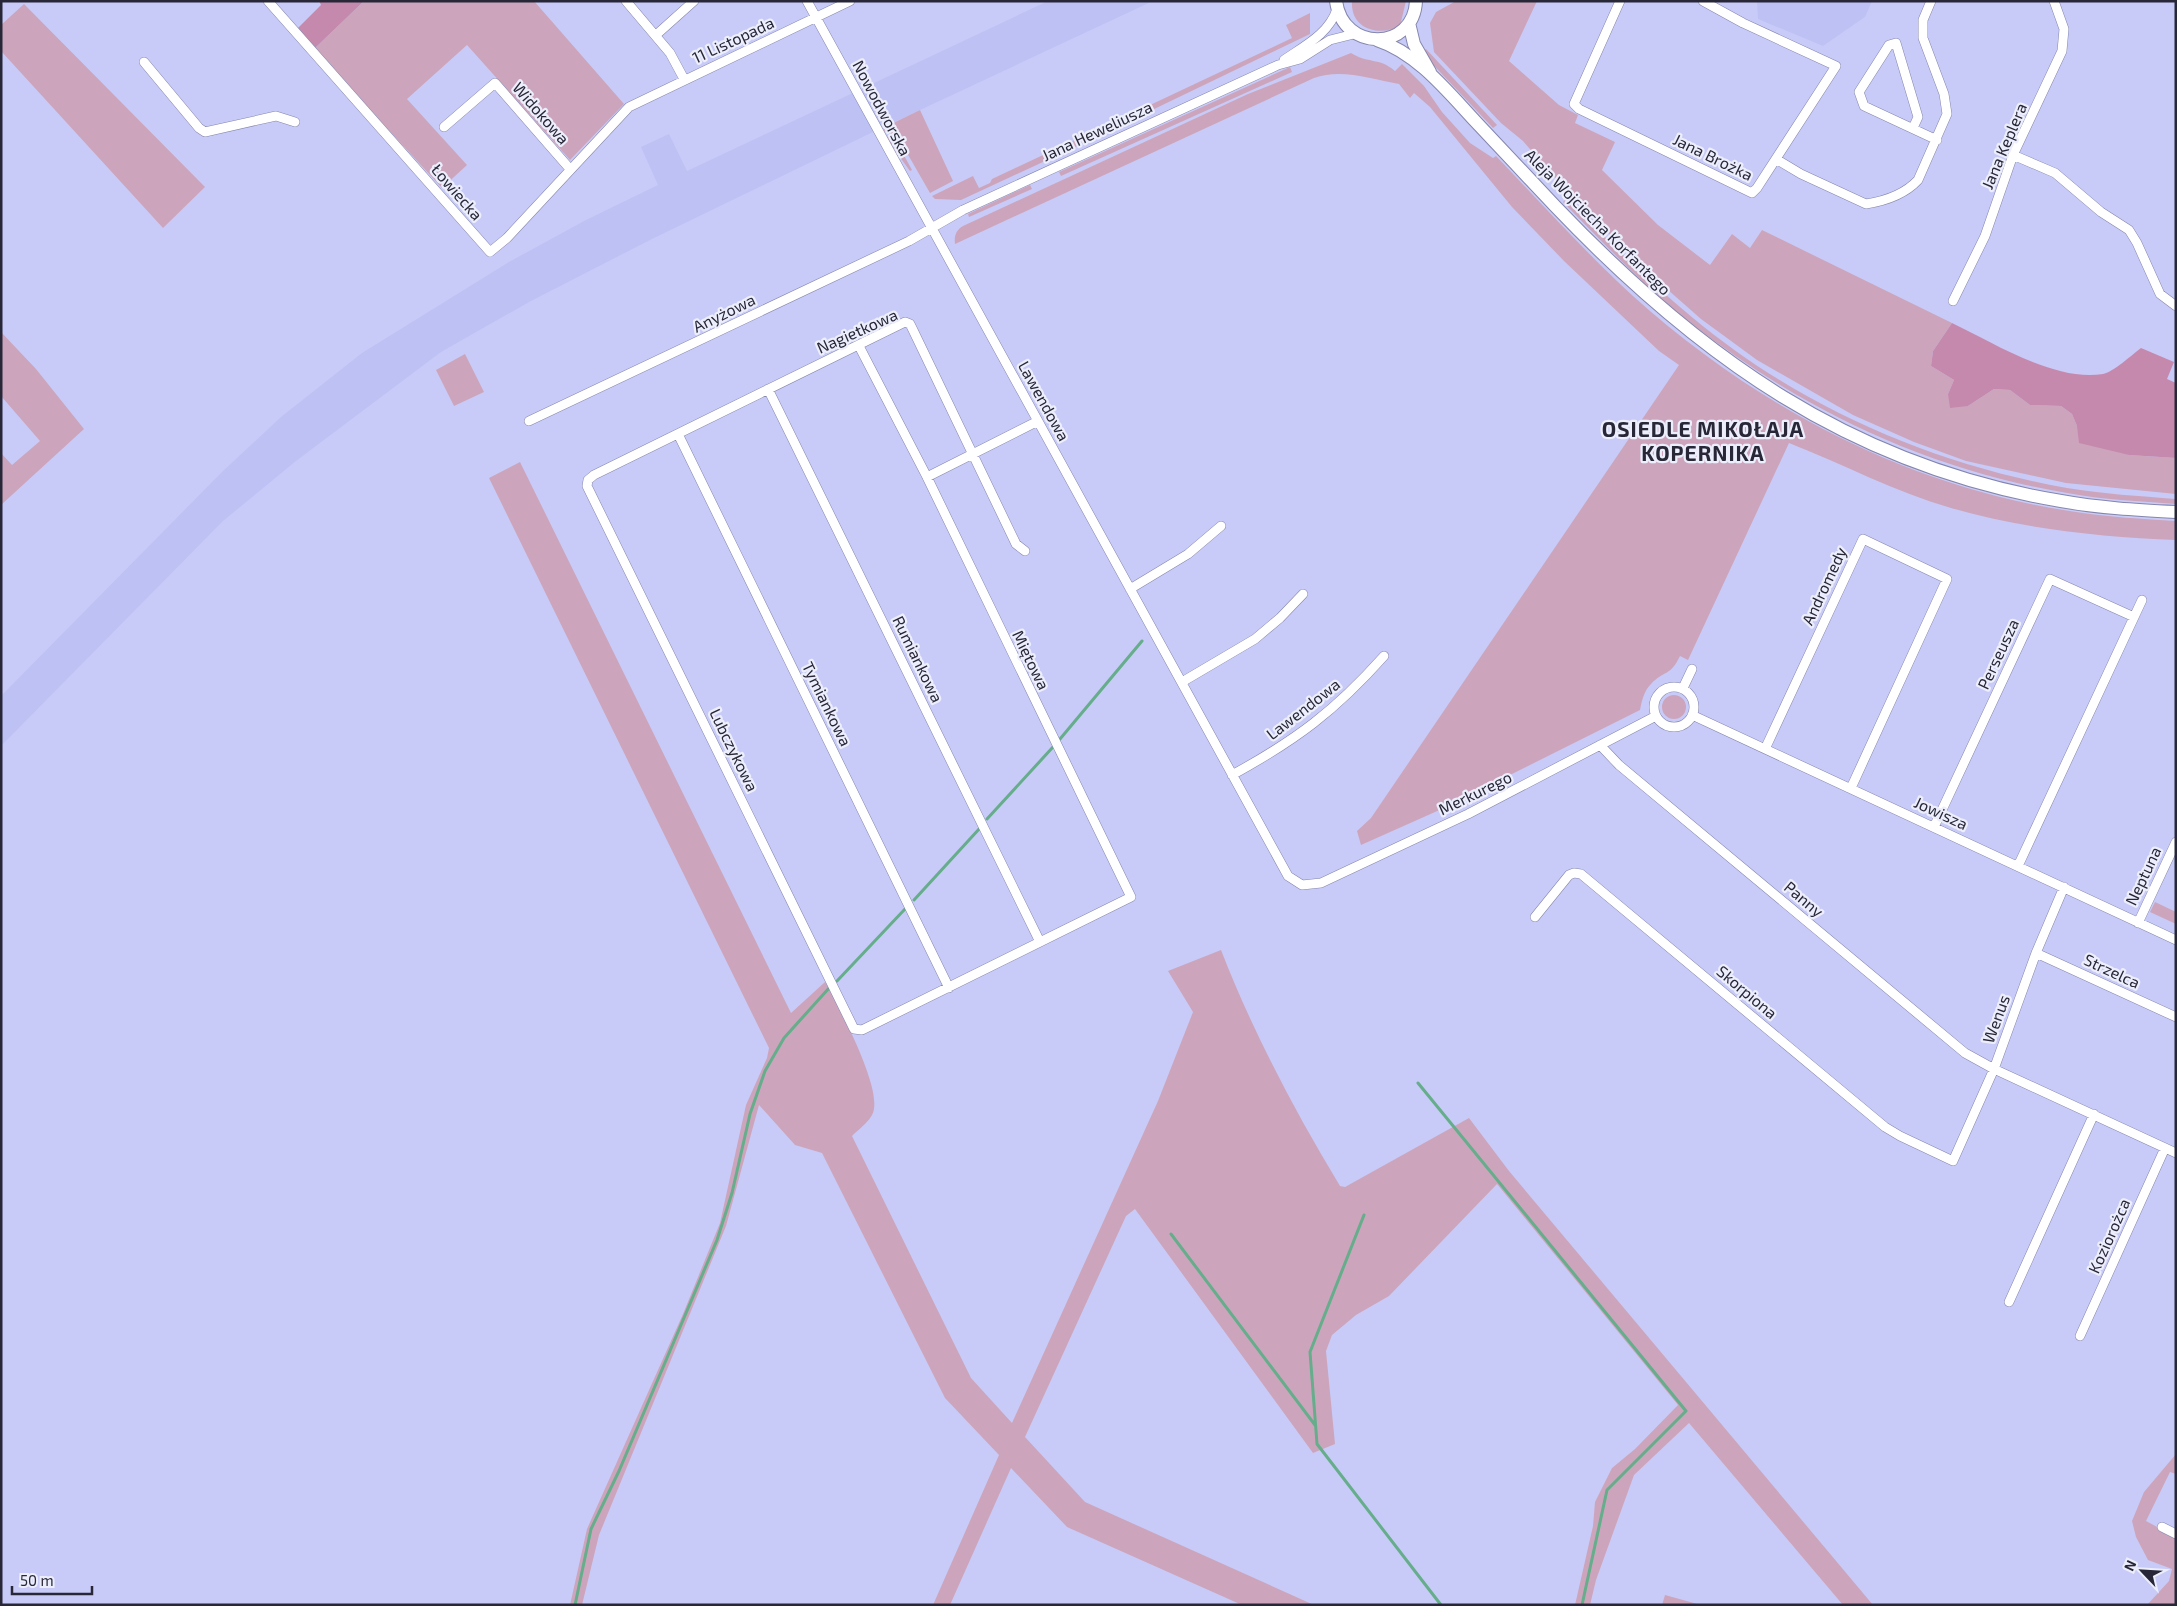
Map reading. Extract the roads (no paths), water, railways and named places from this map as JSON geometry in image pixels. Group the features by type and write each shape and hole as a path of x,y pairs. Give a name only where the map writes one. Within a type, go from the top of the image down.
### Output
{"main road":[{"path":"1377,40 1394,36 1408,24 1418,3"},
{"path":"1336,5 1343,23 1354,34"},
{"name":"Aleja Wojciecha Korfantego","path":"1408,24 1414,44 1433,76"},
{"name":"Aleja Wojciecha Korfantego","path":"1354,34 1377,40 1394,48 1433,76 1628,280 1701,341 1770,390 1856,436 1901,456 1960,478 2063,502 2176,512"}],"street":[{"name":"Łowiecka","path":"268,1 490,252 507,238 628,107"},
{"path":"626,1 670,53 684,80"},
{"path":"656,35 694,1"},
{"name":"Nowodworska","path":"807,1 931,228"},
{"name":"11 Listopada","path":"628,107 850,1"},
{"name":"Jana Brożka","path":"1620,1 1574,104 1704,168 1743,191 1752,193 1836,66 1743,23 1703,1"},
{"path":"1776,159 1801,174 1866,204 1903,192 1918,180 1944,124 1947,105 1923,38 1923,20 1931,1"},
{"name":"Jana Keplera","path":"1953,300 1984,236 2013,155 2062,52 2064,29 2054,1"},
{"name":"Jana Heweliusza","path":"1278,65 1324,31 1334,19 1336,5"},
{"name":"Jana Heweliusza","path":"931,228 972,206 1278,65 1300,58 1330,40 1354,34"},
{"path":"1913,128 1918,117 1896,43 1888,45 1859,92 1860,99 1864,106 1937,140"},
{"path":"144,62 205,132 276,116 295,122"},
{"name":"Widokowa","path":"444,127 495,83 570,170"},
{"path":"2013,155 2055,173 2101,212 2129,230 2137,242 2160,294 2176,306"},
{"name":"Lawendowa","path":"931,228 1288,876 1302,885"},
{"name":"Anyżowa","path":"529,421 738,324 931,228"},
{"name":"Nagietkowa","path":"768,389 905,322 910,324 1016,544 1025,551"},
{"name":"Miętowa","path":"859,346 927,477 1131,898 1040,942"},
{"name":"Lubczykowa","path":"768,389 594,475 588,480 588,486 854,1029 862,1030 1040,942"},
{"name":"Rumiankowa","path":"768,389 1040,942"},
{"path":"927,477 1038,421"},
{"name":"Tymiankowa","path":"678,434 949,988"},
{"path":"1130,589 1188,554 1221,526"},
{"name":"Andromedy","path":"1765,749 1863,539 1947,579 1851,788"},
{"name":"Perseusza","path":"1934,827 2050,579 2134,618"},
{"path":"1182,682 1255,639 1280,618 1303,594"},
{"path":"2018,866 2142,600"},
{"name":"Lawendowa","path":"1232,775 1290,742 1329,712 1384,656"},
{"path":"1683,688 1692,669"},
{"path":"1670,687 1683,688 1692,697 1694,703 1692,715 1688,721 1675,727 1661,722 1656,716 1654,704 1660,693 1670,687"},
{"name":"Jowisza","path":"1692,715 2176,940"},
{"name":"Merkurego","path":"1302,885 1321,883 1480,808 1656,716"},
{"name":"Panny","path":"1600,745 1619,765 1952,1043 1994,1069"},
{"name":"Neptuna","path":"2138,923 2176,842"},
{"name":"Skorpiona","path":"1535,916 1569,876 1574,873 1581,874 1885,1126 1900,1136 1953,1161"},
{"name":"Wenus","path":"1953,1161 1994,1069 2036,953 2064,887"},
{"name":"Strzelca","path":"2036,953 2176,1017"},
{"path":"1994,1069 2176,1153"},
{"path":"2009,1302 2094,1114"},
{"name":"Koziorożca","path":"2080,1336 2165,1148"},
{"path":"2162,1527 2176,1534"}],"waterway":[{"path":"1060,739 1142,641"},
{"path":"987,819 1053,747"},
{"path":"914,900 980,828"},
{"path":"837,981 905,909"},
{"path":"575,1605 591,1529 619,1471 717,1240 732,1193 750,1114 765,1071 784,1038 830,987"},
{"path":"1418,1083 1686,1411 1607,1490 1582,1605"},
{"path":"1364,1215 1310,1352 1317,1444 1441,1605"},
{"path":"1171,1234 1315,1425"}],"district":[{"name":"OSIEDLE MIKOŁAJA KOPERNIKA","path":"1703,442"}]}
